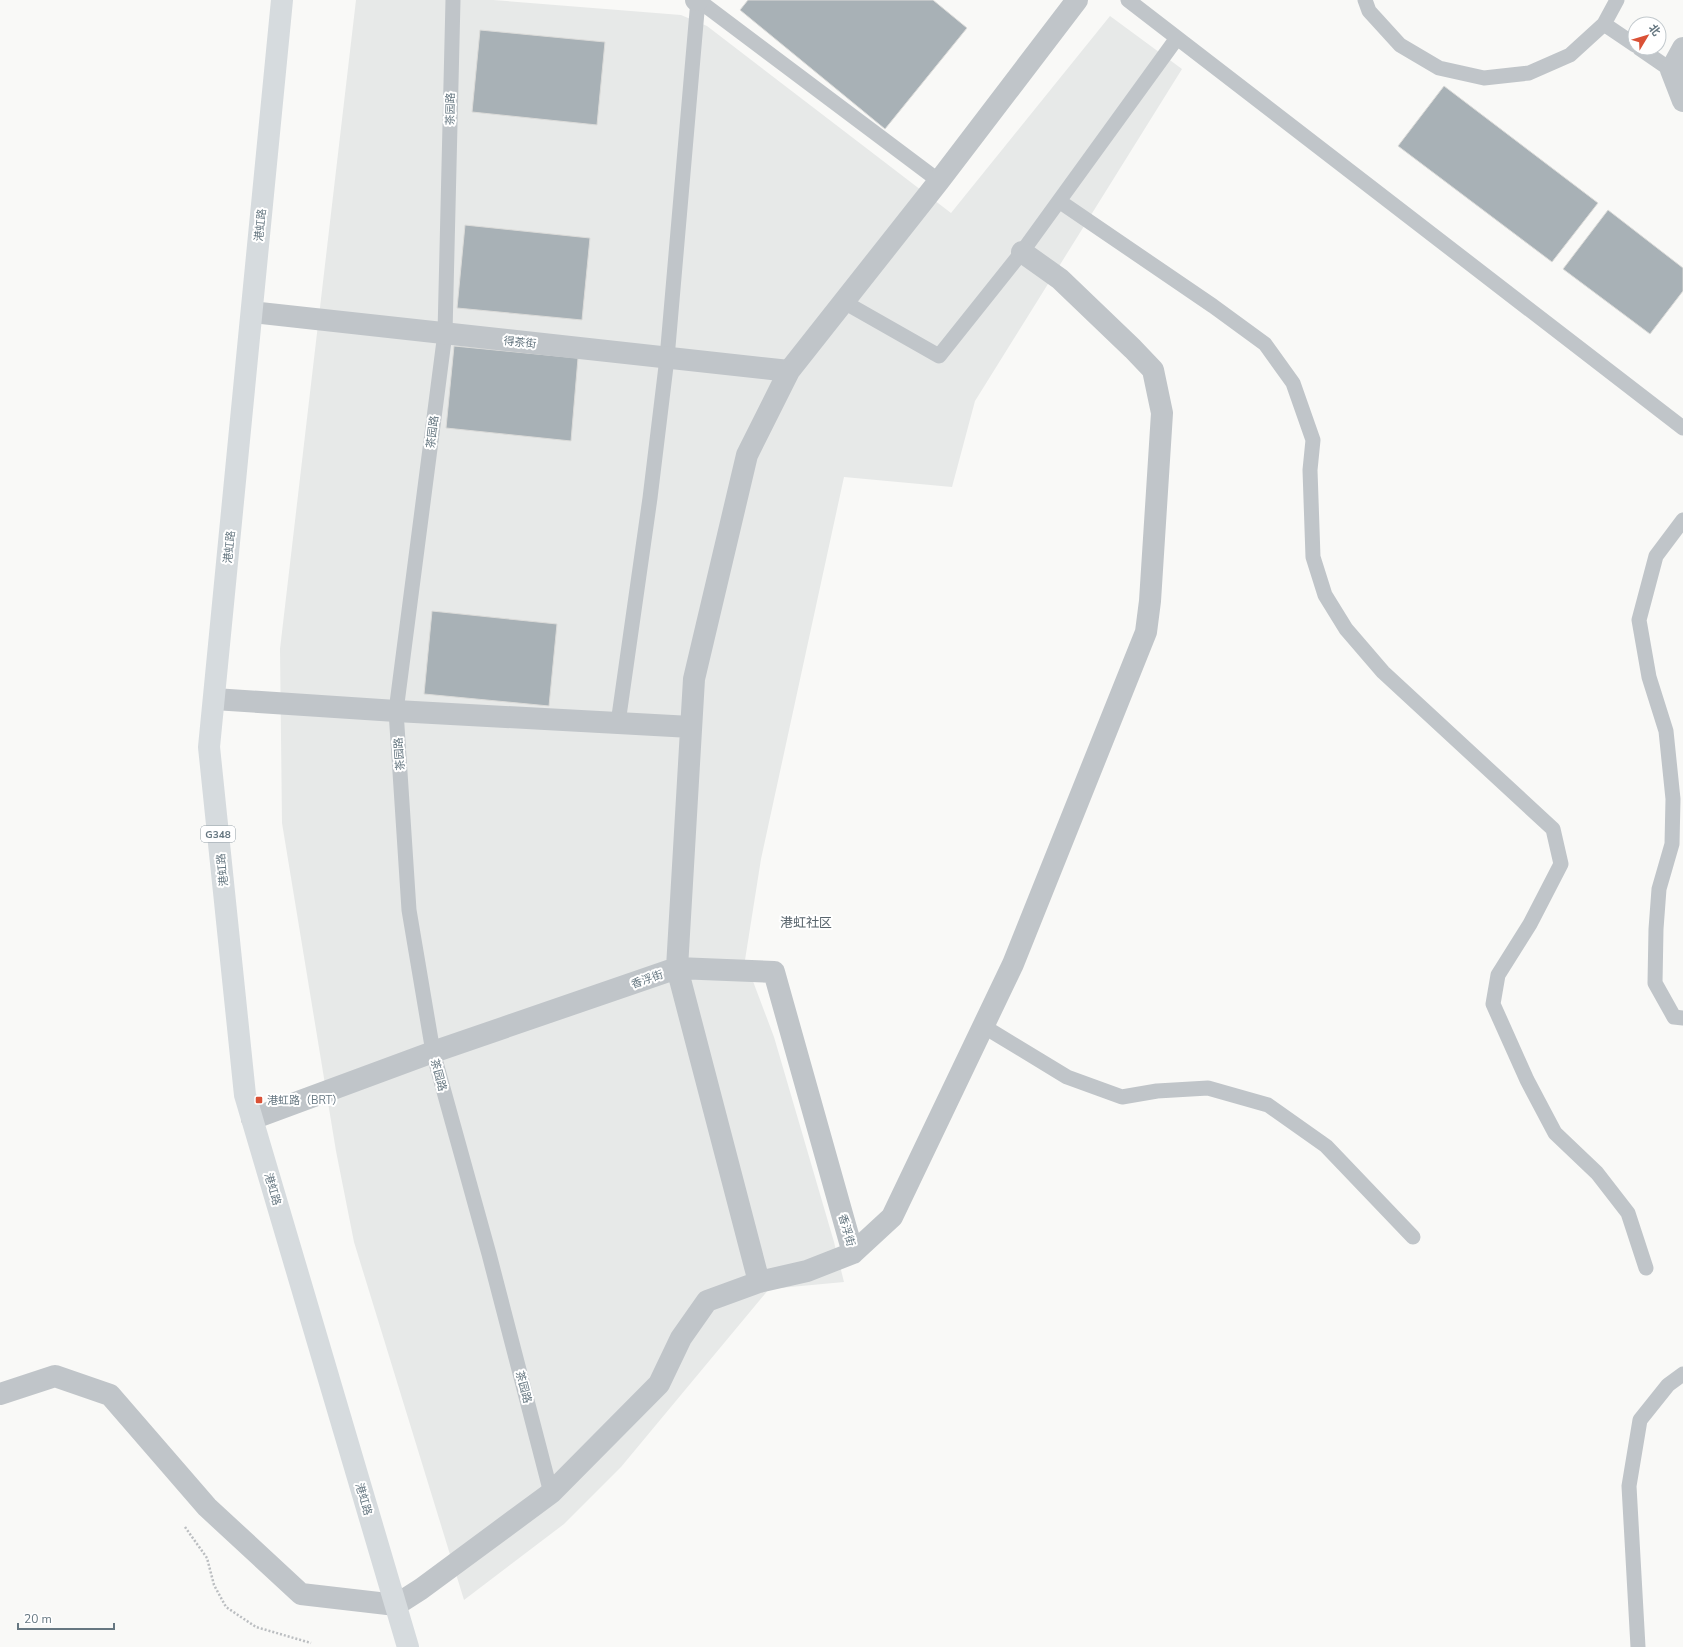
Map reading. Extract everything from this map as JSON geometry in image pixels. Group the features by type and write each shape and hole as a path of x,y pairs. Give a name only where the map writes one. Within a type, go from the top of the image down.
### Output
{"highway":[{"name":"港虹路","path":"282,0 209,747 245,1095 408,1647"}],"street":[{"path":"759,1282 677,968 694,679 747,456 789,371 939,181 1077,0"},
{"path":"1683,48 1671,70 1683,101"},
{"path":"0,1394 54,1376 110,1395 207,1507 301,1594 396,1605 421,1589 552,1493 659,1384 682,1338 707,1301 759,1282 807,1271 854,1253 892,1217 1013,964 1146,632 1150,601 1162,413 1153,370 1060,279 1022,252"},
{"name":"得茶街","path":"252,312 789,371"},
{"path":"214,699 396,711 691,727"},
{"name":"香浮街","path":"252,1119 433,1052 677,968 774,972 854,1253"}],"lane":[{"name":"茶园路","path":"453,0 445,333 396,711 409,910 433,1052 489,1254 552,1493"},
{"path":"697,0 939,181"},
{"path":"618,723 650,498 667,358 697,0"},
{"path":"1128,0 1683,428"},
{"path":"1365,0 1370,11 1400,45 1439,68 1484,78 1529,73 1570,54 1604,24 1617,0"},
{"path":"1604,24 1627,40"},
{"path":"844,302 939,356 1022,252 1178,38"},
{"path":"1651,56 1671,70"},
{"path":"1059,201 1213,306 1265,344 1293,383 1313,440 1310,470 1313,557 1325,595 1346,628 1383,672 1553,829 1561,864 1530,924 1498,975 1493,1004 1527,1080 1555,1133 1597,1173 1628,1213 1646,1268"},
{"path":"1683,520 1656,556 1639,620 1649,676 1666,731 1673,799 1672,844 1659,889 1656,929 1655,983 1674,1017 1683,1018"},
{"path":"983,1026 1067,1077 1122,1097 1157,1091 1208,1088 1268,1105 1326,1146 1414,1238"},
{"path":"1638,1647 1629,1486 1640,1420 1668,1385 1683,1374"}],"path":[{"path":"184,1526 207,1558 214,1585 226,1607 256,1627 311,1643"}],"shaded area":[{"path":"356,0 493,0 681,15 707,26 951,213 1110,16 1182,69 975,401 952,487 844,477 761,859 745,960 774,1037 834,1242 844,1282 769,1289 621,1467 564,1524 464,1600 354,1242 336,1151 282,823 280,649"}],"building":[{"path":"748,0 933,0 967,28 885,129 740,10"},
{"path":"480,30 605,42 597,125 472,112"},
{"path":"1444,86 1598,203 1552,262 1398,146"},
{"path":"1608,210 1683,268 1683,291 1650,334 1563,269"},
{"path":"465,225 590,238 582,320 457,308"},
{"path":"454,346 578,358 571,441 446,428"},
{"path":"432,611 557,624 549,706 424,694"}],"place":[{"name":"港虹路（BRT）","path":"259,1100"}],"district":[{"name":"港虹社区","path":"806,922"}]}
